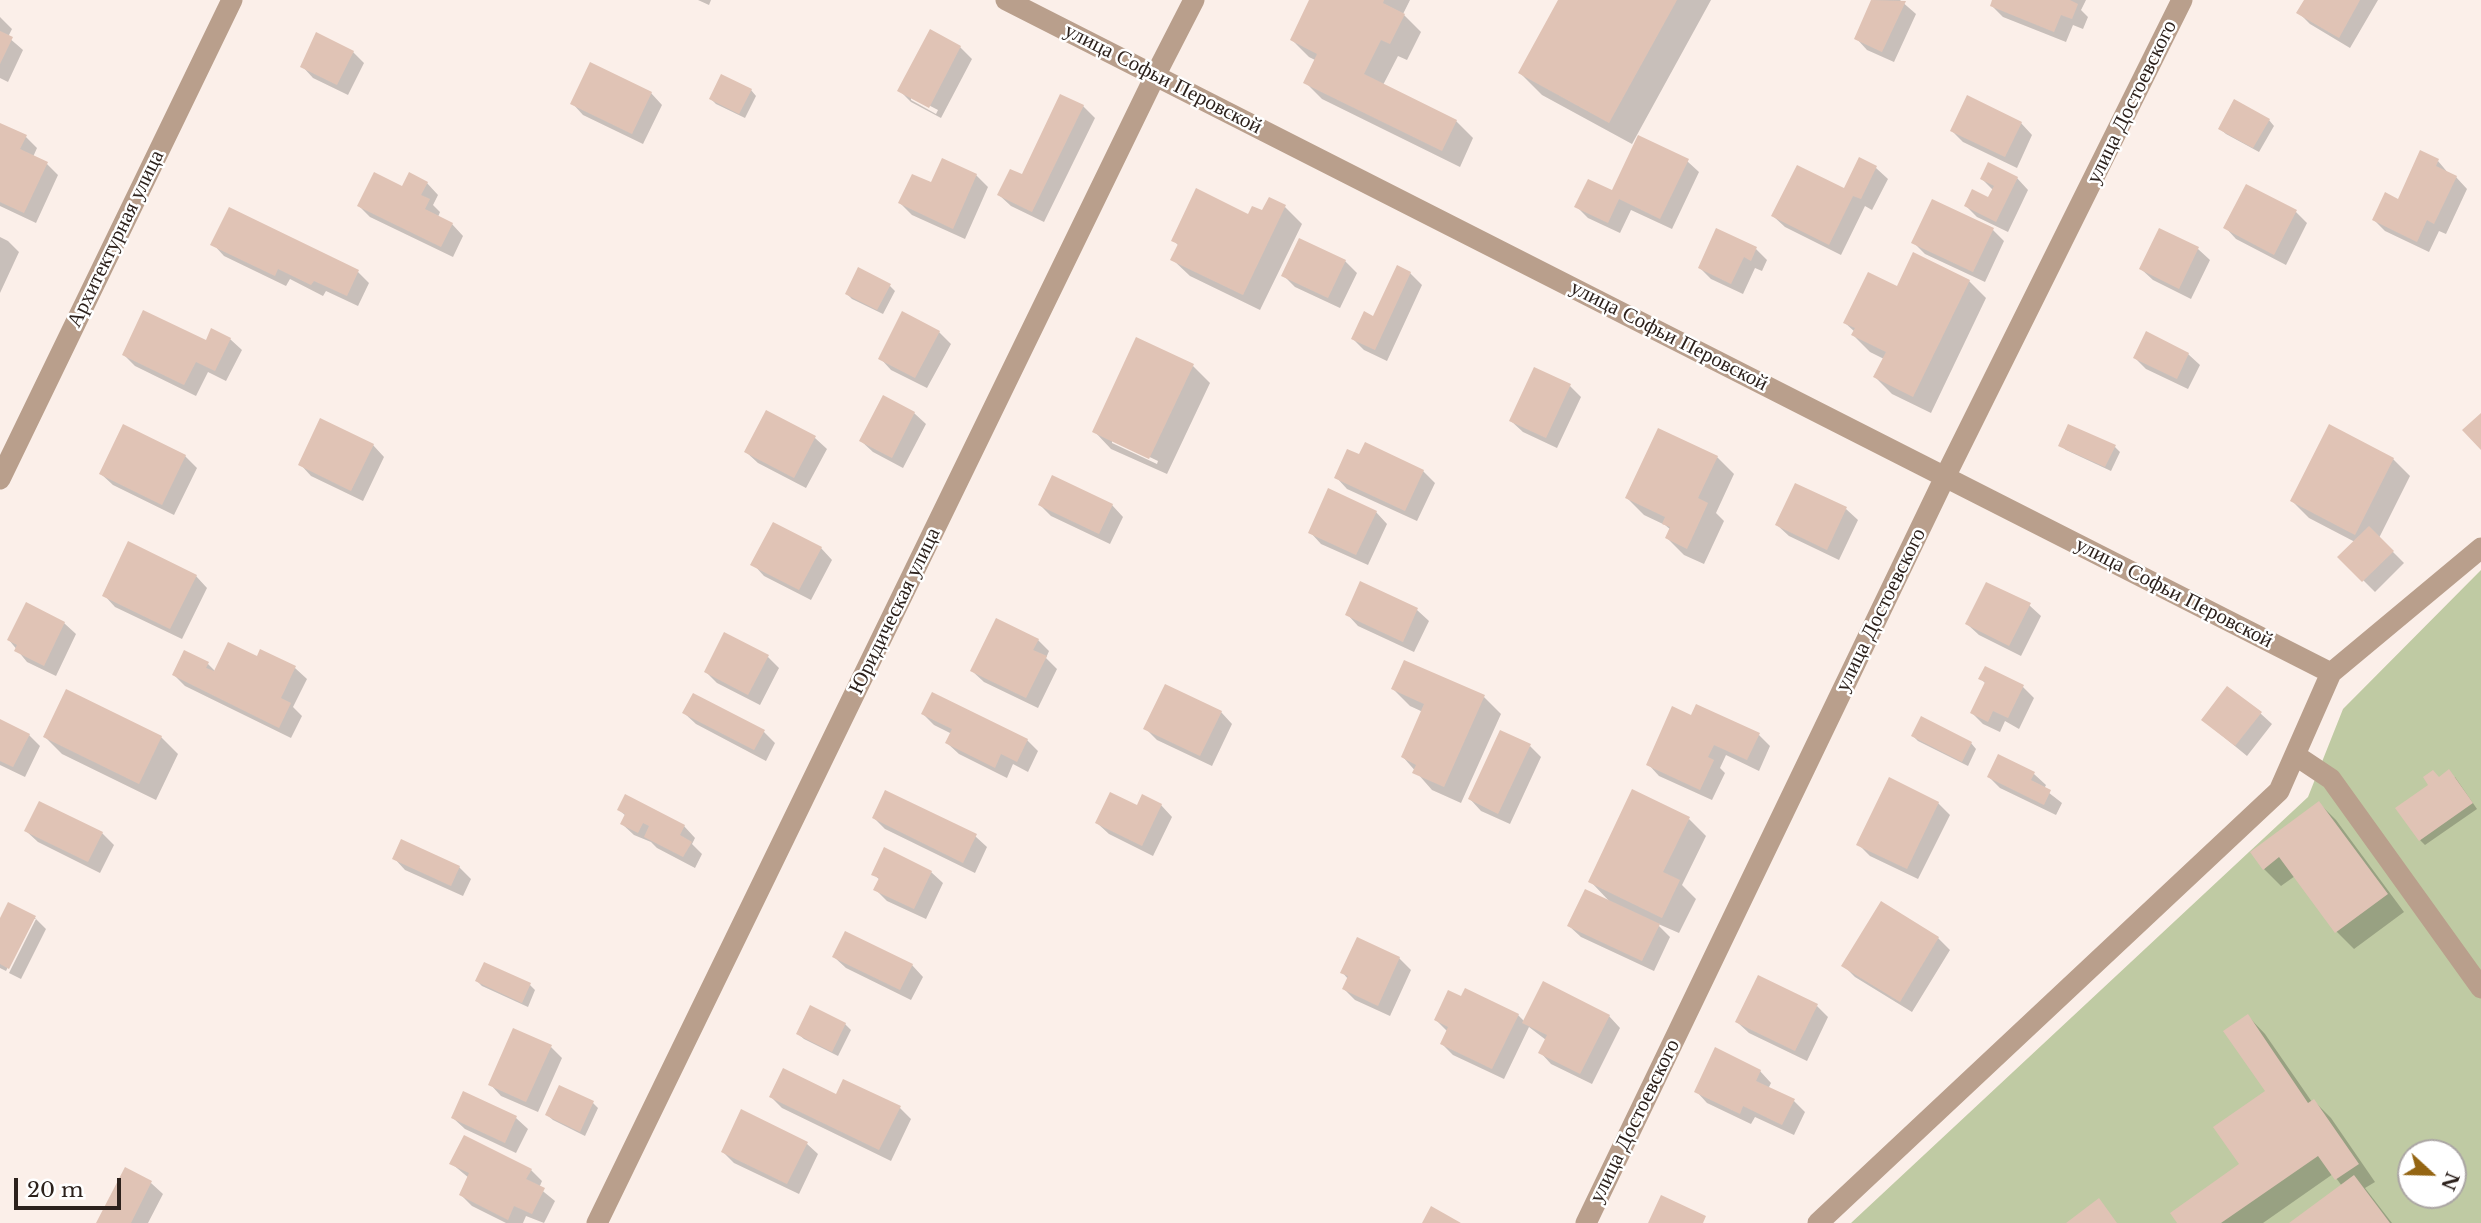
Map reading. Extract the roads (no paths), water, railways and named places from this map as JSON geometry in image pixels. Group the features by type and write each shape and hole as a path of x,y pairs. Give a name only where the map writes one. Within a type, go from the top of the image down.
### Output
{"street":[{"name":"Архитектурная улица","path":"0,479 232,0"},
{"name":"улица Софьи Перовской","path":"1006,0 2331,673"},
{"name":"Юридическая улица","path":"597,1223 1194,0"},
{"name":"улица Достоевского","path":"1586,1223 1945,477 2182,0"},
{"path":"1818,1223 2279,791 2331,673 2481,548"},
{"path":"2295,755 2331,779 2481,988"}]}
